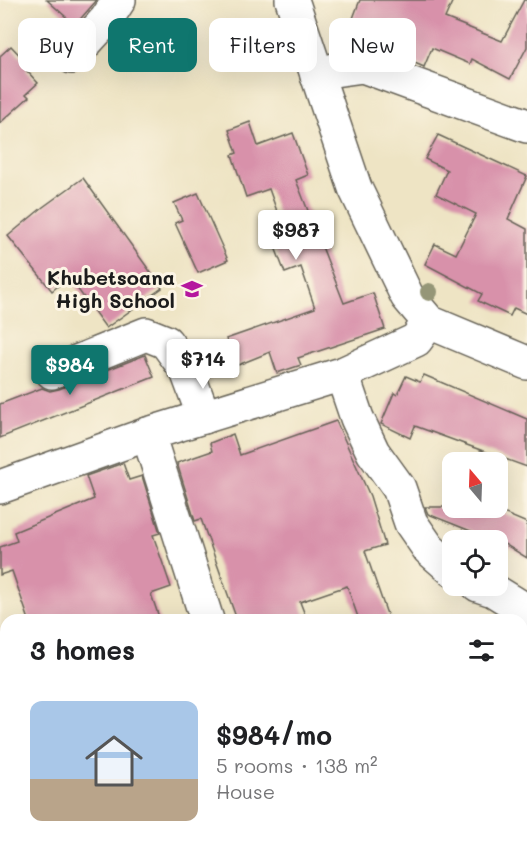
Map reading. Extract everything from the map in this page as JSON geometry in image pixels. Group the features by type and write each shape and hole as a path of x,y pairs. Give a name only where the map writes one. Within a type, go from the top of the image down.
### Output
{"street":[{"path":"96,31 119,0"},
{"path":"292,0 355,188 407,296 429,322 527,363"},
{"path":"317,76 334,70 363,66 527,126"},
{"path":"0,487 148,434 342,374 416,340 429,322"},
{"path":"52,372 146,334 166,342 187,371 204,417"},
{"path":"342,374 369,443 399,488 411,523 429,549 442,560"},
{"path":"148,434 205,614"},
{"path":"503,596 527,611"}],"building":[{"path":"47,0 97,0 81,18 67,18"},
{"path":"360,0 453,0 445,18 502,41 524,0 527,0 527,47 510,79 472,59 470,64 432,48 424,67 416,64 416,18 353,18"},
{"path":"11,46 18,53 18,72 28,72 38,83 26,94 29,97 0,123 0,56"},
{"path":"250,122 258,146 293,133 308,175 296,180 344,303 373,293 385,329 298,358 301,365 277,373 270,352 238,365 226,339 315,308 301,267 285,273 270,234 283,228 269,189 246,197 232,155 237,153 229,130"},
{"path":"438,135 527,176 508,219 527,229 527,314 514,308 510,316 478,301 482,294 425,264 435,244 456,254 476,214 436,194 447,170 425,159"},
{"path":"83,178 162,288 106,328 69,277 52,291 8,236"},
{"path":"198,193 228,260 198,273 175,223 182,220 174,203"},
{"path":"145,355 154,377 0,438 0,404 42,388 50,391 59,389"},
{"path":"424,375 527,419 527,467 508,460 508,452 486,452 415,426 410,438 381,424 394,393 397,395 406,376 420,382"},
{"path":"336,421 370,496 385,545 365,551 387,614 357,614 347,586 300,602 305,614 235,614 201,519 195,521 177,463 212,451 210,443 233,434 240,455"},
{"path":"123,463 129,480 142,476 160,533 153,535 171,587 151,594 158,614 27,614 12,571 0,575 0,547 17,541 14,532 94,499 86,476"},
{"path":"425,507 442,507 442,518 508,518 508,515 527,523 527,558 508,546 508,530 468,530 428,514"}],"place":[{"name":"Khubetsoana High School","path":"192,289"}]}
